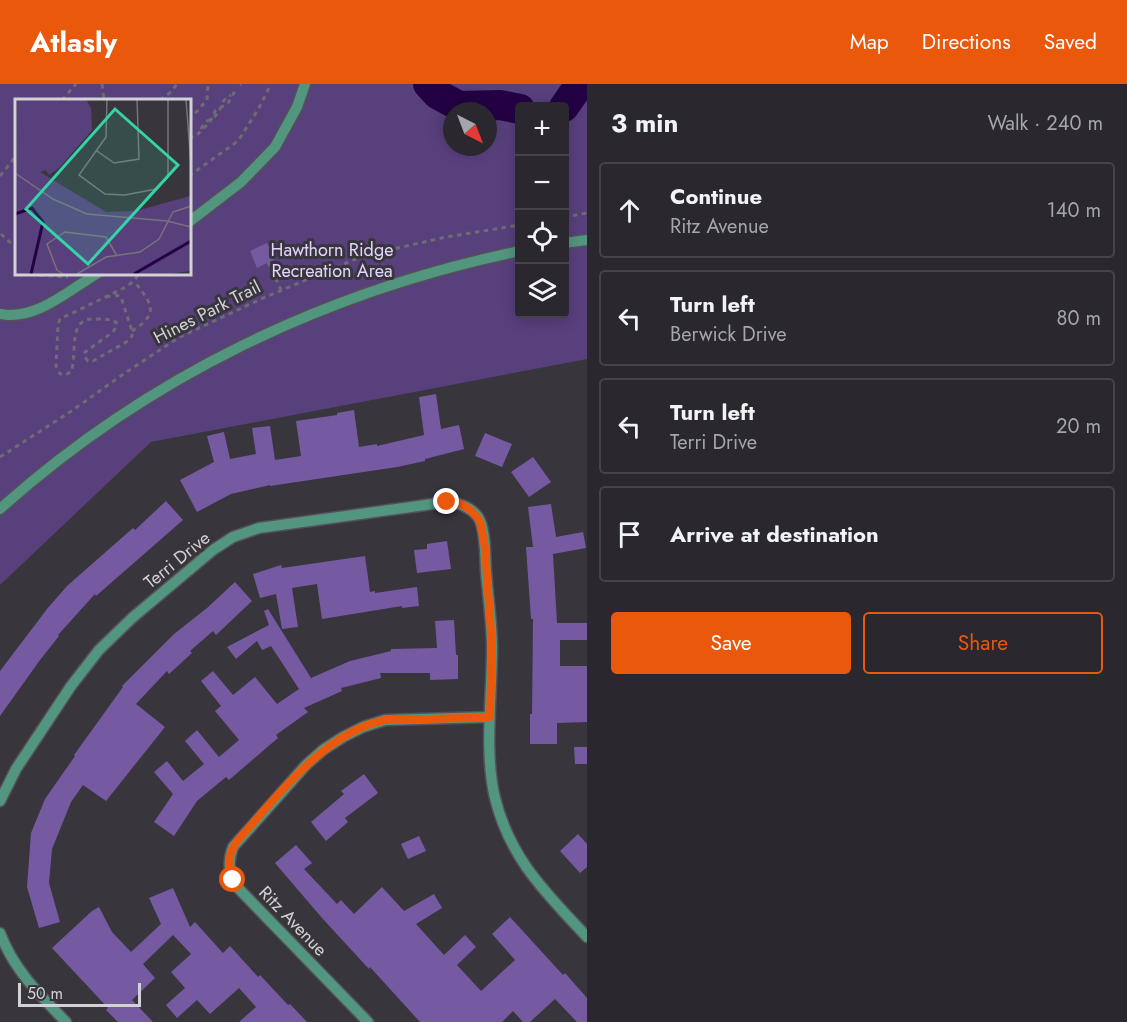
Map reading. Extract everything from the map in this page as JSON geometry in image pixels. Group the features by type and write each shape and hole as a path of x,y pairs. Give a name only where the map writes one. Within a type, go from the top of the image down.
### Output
{"street":[{"path":"190,221 241,182 275,147 297,107 305,84"},
{"path":"569,242 587,240"},
{"path":"0,509 54,464 130,408 194,370 244,344 295,321 368,293 416,277 515,252"},
{"path":"0,314 20,315 38,310 96,274"},
{"name":"Terri Drive","path":"0,801 16,769 71,686 99,650 132,618 213,550 233,537 259,528 447,502 459,503 469,509 481,525 485,548 492,646 490,717"},
{"path":"490,717 491,780 505,829 513,847 534,879 587,937"},
{"name":"Ritz Avenue","path":"368,1022 239,889 229,870 230,854 238,840 306,765 343,737 385,720 490,717"},
{"path":"0,933 16,966 63,1021"}],"path":[{"path":"63,99 76,84"},
{"path":"162,99 177,84"},
{"path":"190,119 207,100 208,84"},
{"path":"190,175 238,141 259,108 270,84"},
{"path":"190,138 196,136 203,124 218,114 226,98 235,90"},
{"path":"0,176 15,157"},
{"path":"569,216 587,213"},
{"name":"Hines Park Trail","path":"0,457 178,338 281,290 363,256 446,237 515,226"},
{"path":"1,234 15,247"},
{"path":"268,262 281,290"},
{"path":"36,274 34,275 88,279"},
{"path":"106,297 116,295 121,297 132,336 128,341 93,361 87,361 84,356 85,352 113,332 117,325 113,320 84,319 80,322 75,336 71,372 65,375 60,374 56,366 60,319 126,287 138,274"},
{"path":"132,331 148,318 151,310 146,297 134,281"}],"green space":[{"name":"Hawthorn Ridge Recreation Area","path":"0,84 587,84 587,359 151,442 0,585"}],"building":[{"path":"267,243 275,259 257,268 250,251"},
{"path":"436,394 441,429 459,425 464,449 397,467 270,485 231,494 197,512 180,480 214,462 207,436 224,432 230,459 256,454 252,428 270,426 275,460 301,456 296,421 354,410 359,447 377,444 377,446 424,435 419,397"},
{"path":"485,433 512,444 502,467 475,456"},
{"path":"533,457 551,482 529,497 511,472"},
{"path":"166,501 183,520 96,596 95,594 58,635 0,716 0,671 47,609 67,586 133,528 135,530"},
{"path":"551,504 556,537 583,532 586,548 553,554 557,623 587,623 587,640 560,640 560,666 587,666 587,722 557,723 557,744 530,744 533,619 531,619 526,547 533,547 528,507"},
{"path":"447,541 451,569 417,573 414,550 427,549 427,544"},
{"path":"365,556 370,592 417,587 419,606 402,608 402,606 322,619 317,584 292,588 298,627 282,629 276,594 260,598 253,574 281,565 282,568"},
{"path":"235,582 252,601 216,635 213,631 190,651 192,653 169,674 167,671 136,704 165,727 106,801 83,785 71,802 52,849 49,883 60,922 39,928 27,887 31,833 45,799 122,686 174,634"},
{"path":"268,609 311,678 350,661 391,651 391,649 437,648 435,621 454,620 458,679 430,680 430,673 380,673 381,678 341,688 342,691 304,708 308,712 276,735 278,738 229,780 226,777 197,801 174,836 154,822 173,794 154,772 167,761 183,781 204,764 185,741 197,730 219,757 239,740 215,711 221,706 201,681 213,671 233,695 255,677 277,704 299,689 271,646 262,650 257,641 236,659 227,647 269,625 264,611"},
{"path":"574,747 587,747 587,764 575,764"},
{"path":"364,774 378,793 345,818 348,822 326,841 311,822 344,794 341,791"},
{"path":"578,834 587,844 587,867 580,873 560,851"},
{"path":"419,836 426,851 408,859 401,844"},
{"path":"296,845 312,863 304,869 337,904 341,900 354,914 382,887 404,911 434,894 442,908 416,924 444,955 465,935 476,947 457,965 481,991 515,960 492,934 510,917 587,998 587,1022 577,1022 555,999 530,1022 523,1022 513,1011 502,1022 420,1022 322,918 275,863"},
{"path":"173,888 190,927 195,922 223,953 230,946 258,977 260,975 307,1022 239,1022 256,1007 239,988 210,1014 197,1000 177,1018 166,1005 185,988 171,972 191,954 173,935 143,964 155,978 132,1000 153,1022 118,1022 106,1010 108,1008 52,948 99,907 112,932 131,952 161,924 149,898"}],"waterway":[{"path":"428,84 437,94 459,106 500,105 515,108"},
{"path":"567,102 580,84"}],"route":[{"path":"233,880 229,862 230,854 238,840 306,765 343,737 385,720 490,717 492,646 485,548 481,525 469,509 459,503 447,502"}]}
